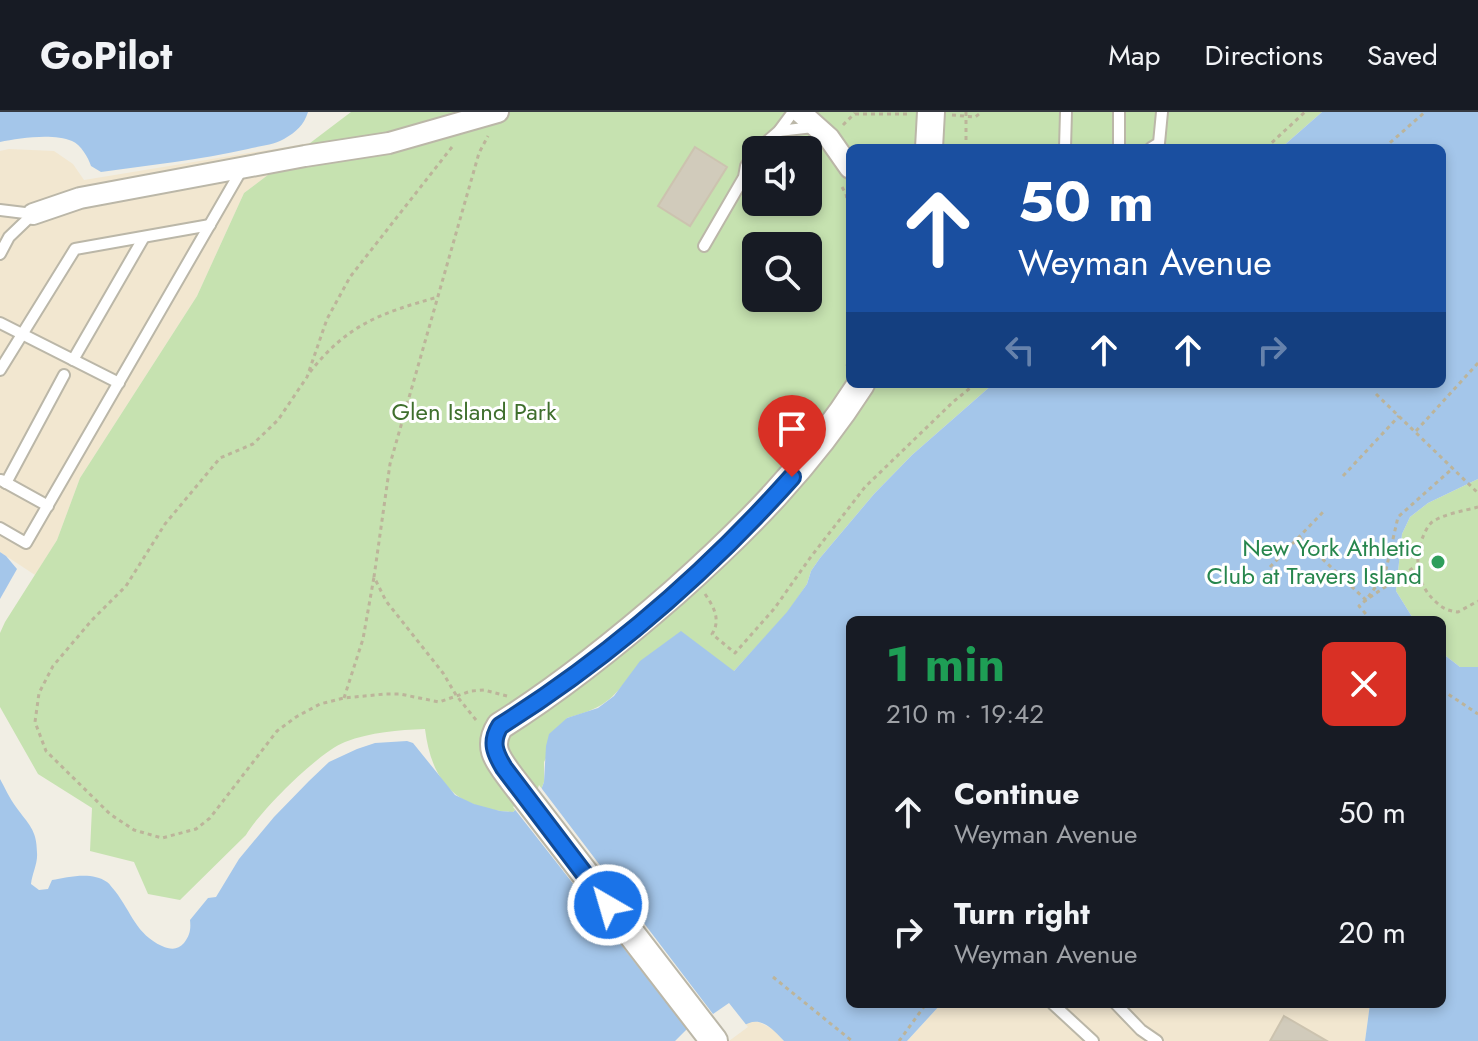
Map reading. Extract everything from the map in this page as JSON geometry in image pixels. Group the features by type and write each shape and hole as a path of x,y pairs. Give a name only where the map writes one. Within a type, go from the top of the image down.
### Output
{"street":[{"path":"800,112 829,138 846,159"},
{"path":"923,144 930,114"},
{"path":"33,214 80,198 389,143 496,119"},
{"path":"714,1041 522,792 494,753 493,740 500,726 580,671 643,620 764,508 844,411 850,388"}],"lane":[{"path":"773,136 793,112"},
{"path":"1065,144 1066,112"},
{"path":"1119,112 1119,144"},
{"path":"1157,144 1162,112"},
{"path":"779,131 816,127"},
{"path":"0,528 26,543 243,167"},
{"path":"704,246 742,180"},
{"path":"0,210 33,214"},
{"path":"0,254 9,237 33,214"},
{"path":"0,370 75,249 210,225"},
{"path":"73,360 144,237"},
{"path":"0,323 119,383"},
{"path":"48,506 3,481 64,375"},
{"path":"1057,1008 1093,1041"},
{"path":"1120,1008 1141,1030 1157,1041"}],"path":[{"path":"838,130 856,113 965,114 975,117 982,112"},
{"path":"1270,144 1305,112"},
{"path":"1389,144 1425,112"},
{"path":"965,114 966,144"},
{"path":"344,698 363,639 390,464 479,153 496,119"},
{"path":"307,377 327,319 350,277 450,148 463,139"},
{"path":"438,297 391,310 363,324 328,350 278,420 253,444 220,458 165,524 126,586 53,666 39,693 35,722 46,751 110,814 134,830 162,838 196,829 210,818 277,731 320,704 367,695 400,694 439,702 484,690 509,697"},
{"path":"1415,432 1478,363"},
{"path":"704,593 717,617 717,627 712,634 735,653 774,609 865,487 970,388"},
{"path":"1376,394 1478,493"},
{"path":"1343,476 1399,416"},
{"path":"1366,600 1385,574 1398,517 1453,468"},
{"path":"1478,507 1429,525 1418,551 1417,566 1421,583 1442,608 1458,612 1478,601"},
{"path":"1270,567 1325,510"},
{"path":"1299,537 1366,600"},
{"path":"1368,616 1359,606 1417,566"},
{"path":"374,577 386,601 493,740"},
{"path":"1446,693 1478,714"},
{"path":"773,977 852,1041"},
{"path":"899,1041 923,1008"}],"shaded area":[{"path":"310,143 244,193 197,296 80,478 57,540 35,575 0,552 0,151 54,151 73,164 84,180"},
{"path":"937,1008 1369,1008 1365,1041 907,1041"},
{"path":"753,1021 774,1030 784,1041 722,1041 746,1023"}],"green space":[{"name":"Glen Island Park","path":"351,112 1322,112 1286,144 846,144 846,388 988,388 912,455 874,494 820,558 788,612 733,672 622,686 597,707 567,718 544,762 541,790 513,812 477,806 451,790 434,765 425,729 395,731 345,742 321,757 291,783 246,835 180,900 148,894 134,862 90,851 92,808 38,774 0,707 0,633 57,540 80,478 197,296 244,193"},
{"name":"New York Athletic Club at Travers Island","path":"1478,479 1478,667 1460,667 1446,656 1446,616 1412,616 1396,591 1402,534 1410,517 1428,503"}],"water":[{"path":"0,112 308,112 296,131 271,144 101,172 91,166 86,155 72,141 36,137 0,142"},
{"path":"1322,112 1478,112 1478,479 1428,503 1410,517 1402,534 1396,591 1412,616 846,616 846,1008 937,1008 907,1041 784,1041 767,1025 753,1022 722,1041 0,1041 0,779 35,838 37,857 31,884 39,890 48,889 52,880 87,876 101,879 115,891 146,935 162,946 177,948 188,937 190,920 208,898 216,897 239,859 274,817 329,762 375,743 407,741 413,743 455,795 474,804 513,812 541,790 549,734 567,718 598,708 614,696 640,661 681,631 734,671 787,612 807,584 820,558 874,494 912,455 988,388 1446,388 1446,144 1286,144"},
{"path":"0,552 17,569 0,599"},
{"path":"1446,656 1460,667 1478,667 1478,1041 1365,1041 1369,1008 1446,1008"}],"pier":[{"path":"539,785 713,1014 729,1003 748,1027 729,1041 675,1041 687,1029 513,807"}],"building":[{"path":"695,147 727,167 690,226 658,206"},
{"path":"1284,1016 1327,1041 1270,1041"}],"place":[{"name":"New York Athletic Club at Travers Island","path":"1438,562"}],"route":[{"path":"608,905 494,753 496,733 500,726 580,671 643,620 713,558 792,477"}]}
